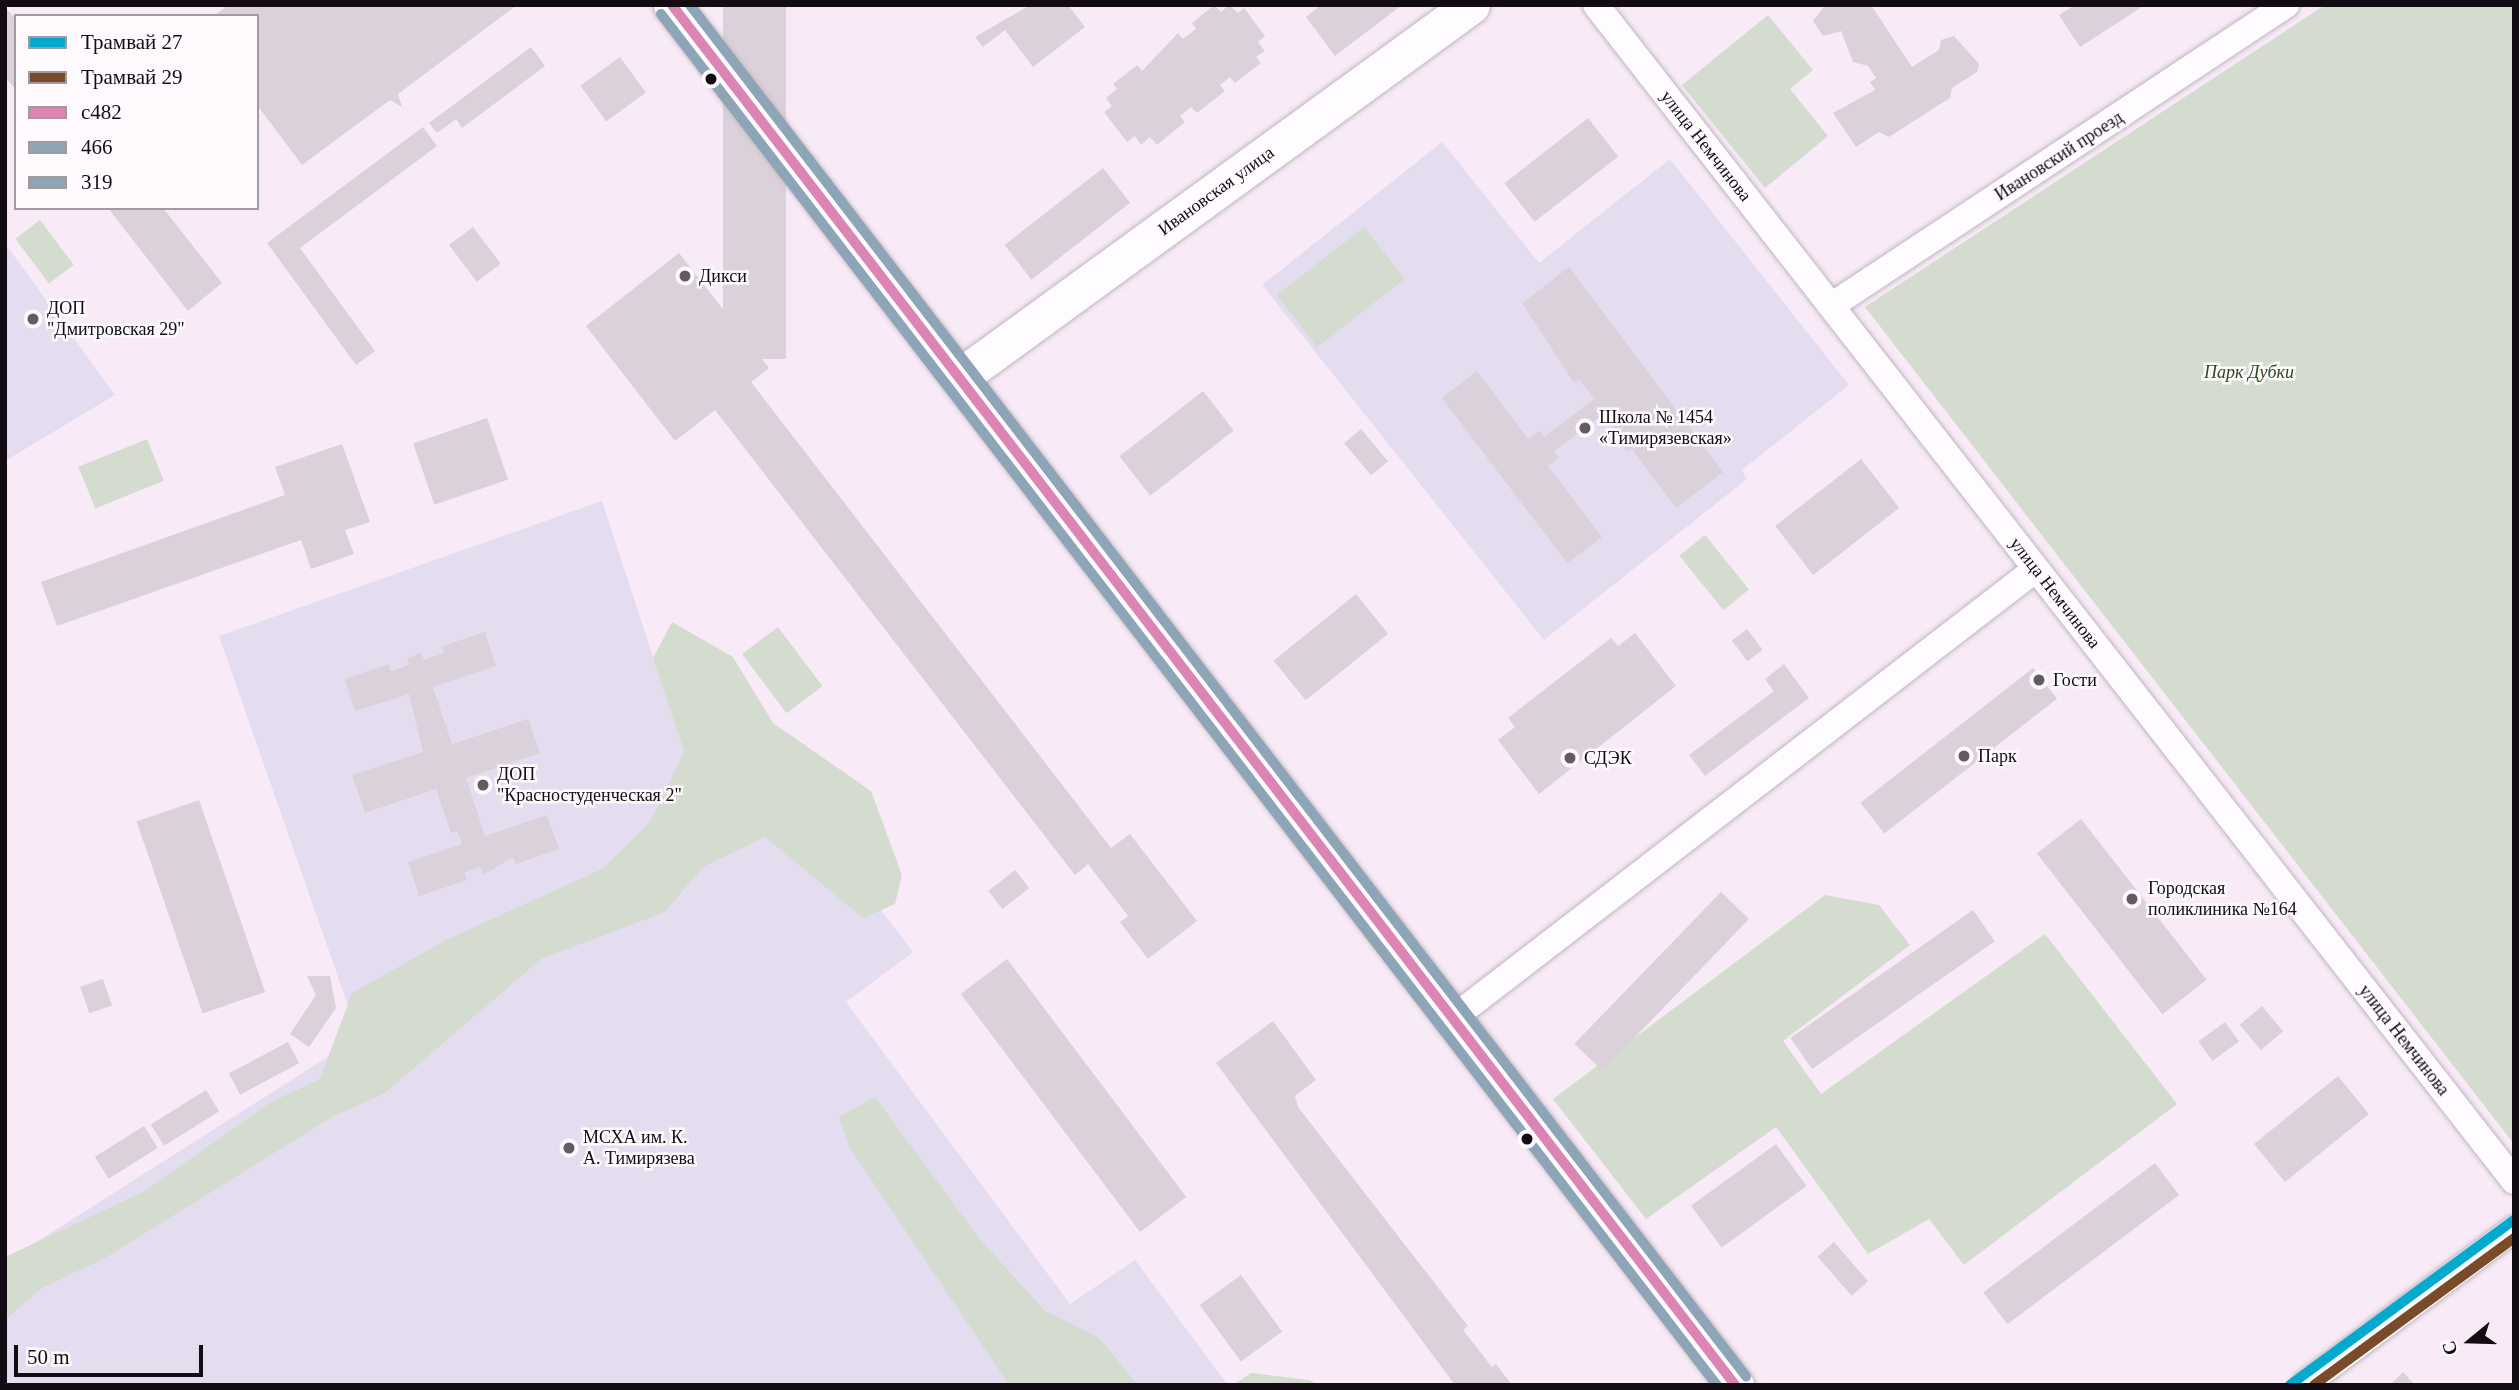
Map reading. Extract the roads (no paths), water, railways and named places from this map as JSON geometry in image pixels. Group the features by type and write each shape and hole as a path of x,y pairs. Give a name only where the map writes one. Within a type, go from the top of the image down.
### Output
{"street":[{"path":"672,5 1735,1385"},
{"name":"Ивановская улица","path":"960,377 1471,5"},
{"name":"улица Немчинова","path":"1596,5 2514,1181"},
{"name":"Ивановский проезд","path":"1831,306 2287,5"},
{"path":"1470,1005 2036,569"},
{"path":"2304,1385 2514,1229"}],"tram line":[{"name":"27","path":"2290,1385 2514,1220"},
{"name":"29","path":"2314,1385 2514,1238"}],"place":[{"name":"Дикси","path":"685,276"},
{"name":"ДОП \"Дмитровская 29\"","path":"33,319"},
{"name":"Школа № 1454 «Тимирязевская»","path":"1585,428"},
{"name":"Гости","path":"2039,680"},
{"name":"Парк","path":"1964,756"},
{"name":"СДЭК","path":"1570,758"},
{"name":"ДОП \"Красностуденческая 2\"","path":"483,785"},
{"name":"Городская поликлиника №164","path":"2132,899"},
{"name":"МСХА им. К. А. Тимирязева","path":"569,1148"}],"park label":[{"name":"Парк Дубки","path":"2249,372"}]}
